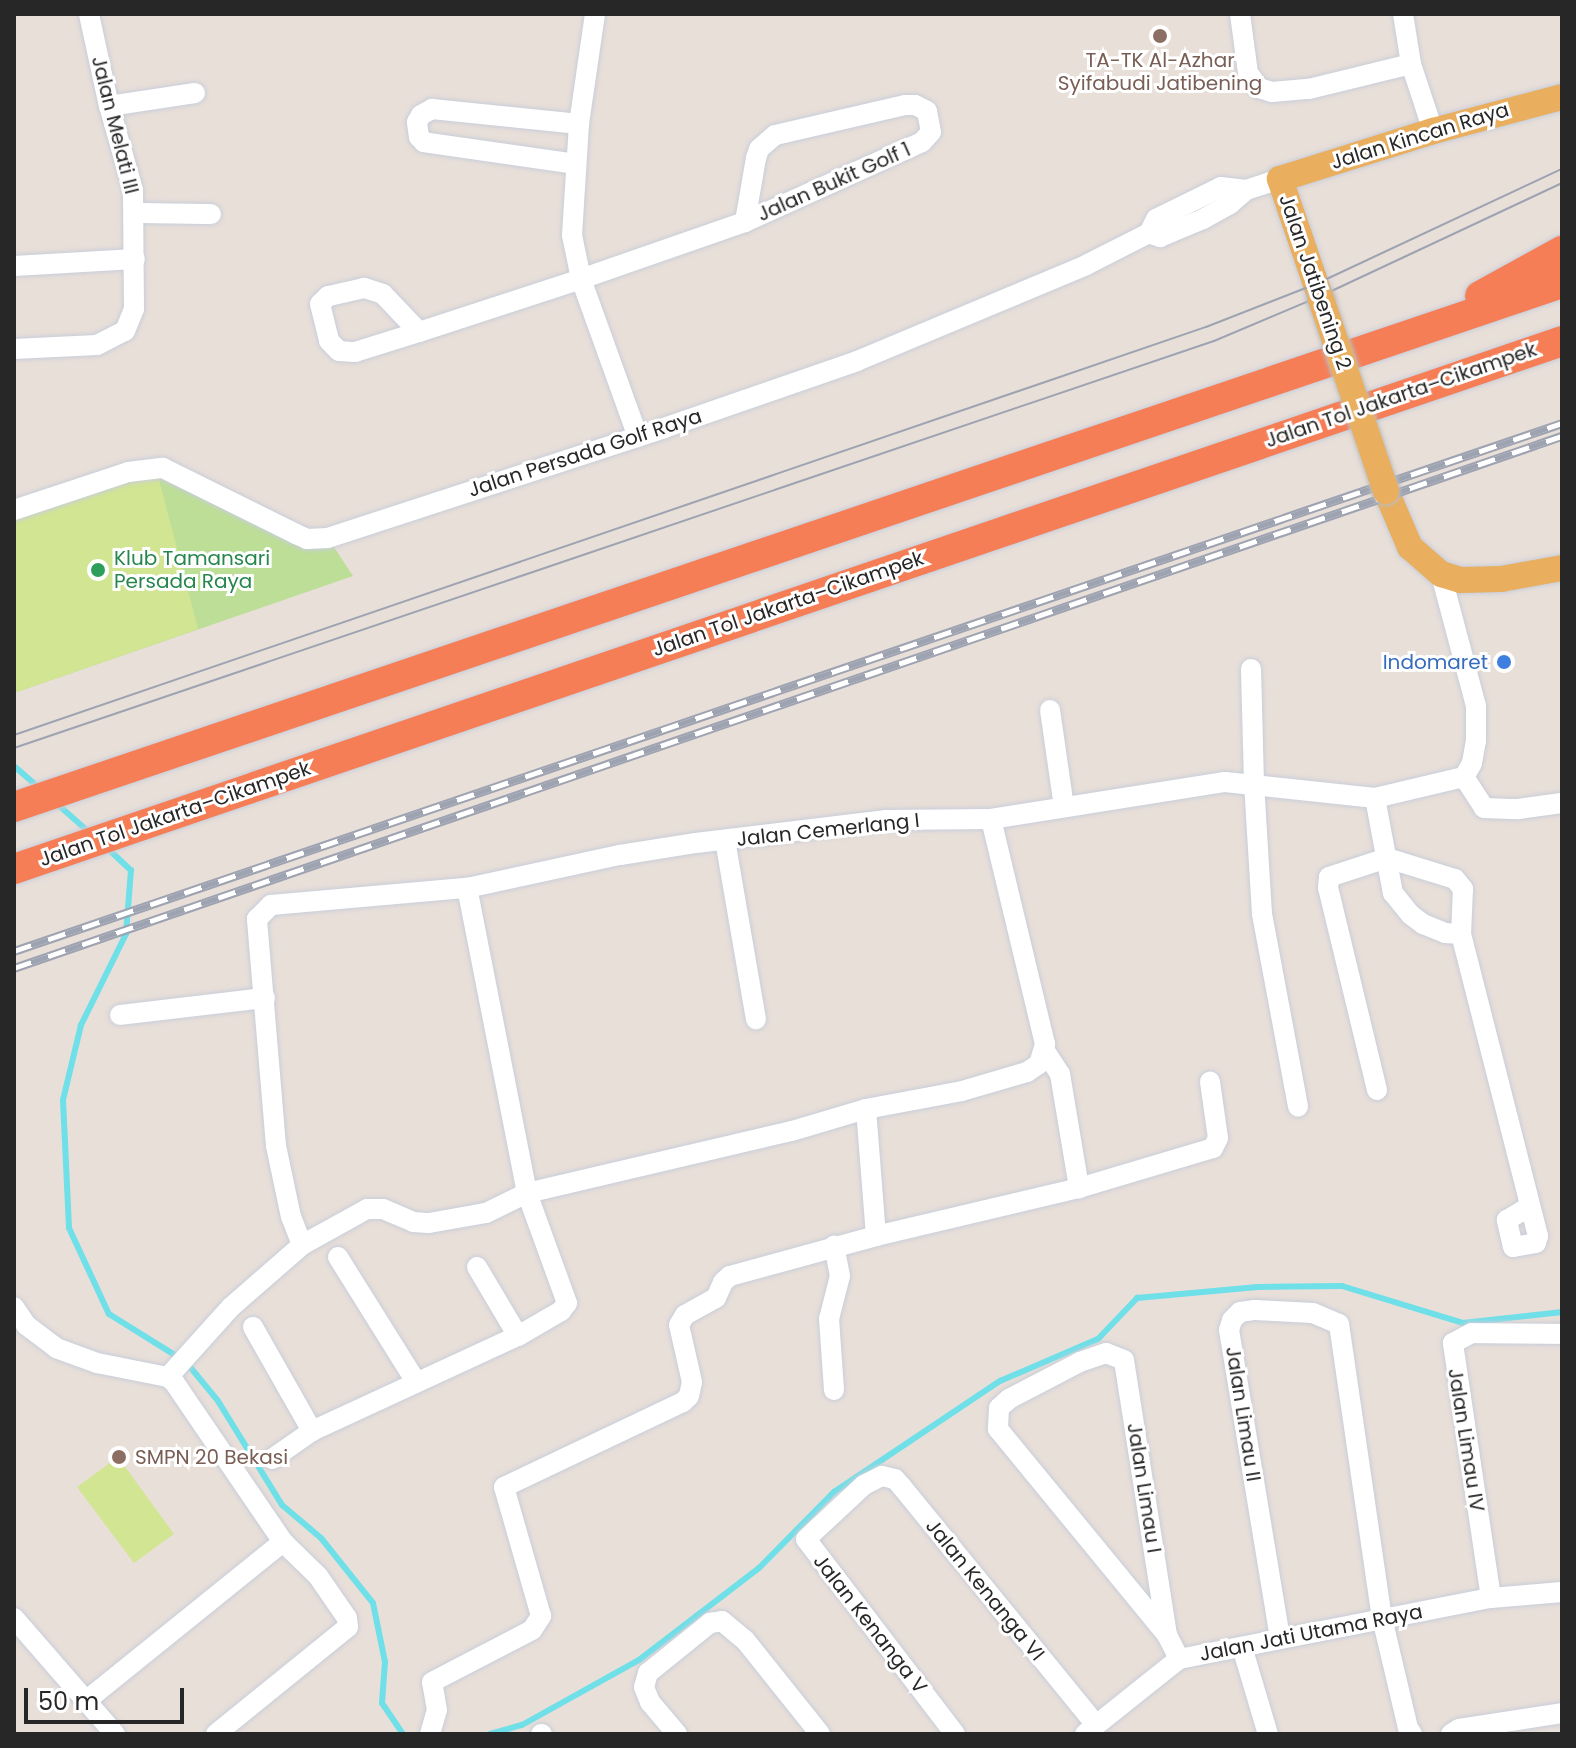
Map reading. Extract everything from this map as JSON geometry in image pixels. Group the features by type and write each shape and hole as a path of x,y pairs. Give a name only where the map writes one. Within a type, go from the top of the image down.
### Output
{"highway":[{"path":"1404,337 1562,251"},
{"path":"14,807 1562,283"},
{"name":"Jalan Tol Jakarta–Cikampek","path":"14,869 1562,341"}],"main road":[{"name":"Jalan Kincan Raya","path":"1280,179 1433,131 1562,97"},
{"name":"Jalan Jatibening 2","path":"1280,179 1386,491 1410,547 1441,574"},
{"path":"1441,574 1461,580 1501,579 1562,568"}],"street":[{"name":"Jalan Melati III","path":"14,349 97,345 125,331 134,309 135,213 125,158 109,106 89,14"},
{"path":"595,14 579,124 572,235 581,279 638,437"},
{"path":"1240,14 1248,73 1259,88 1272,92 1309,89 1411,64"},
{"path":"1403,14 1411,64 1433,131"},
{"path":"109,106 195,93"},
{"name":"Jalan Bukit Golf 1","path":"419,332 383,294 364,288 328,296 320,304 329,341 346,353 419,332 745,222 922,142 931,132 927,111 915,105 905,105 775,135 766,141 756,158 745,222"},
{"path":"576,164 424,142 419,137 417,122 421,115 432,109 579,124"},
{"name":"Jalan Persada Golf Raya","path":"14,510 128,472 163,468 296,534 317,539 638,437 857,361 1086,265 1149,233 1156,219 1210,191 1221,187 1246,190 1280,179"},
{"path":"135,213 211,214"},
{"path":"14,266 135,259"},
{"path":"1441,574 1476,706 1476,741 1472,763 1464,777 1484,808 1518,809 1562,803"},
{"path":"1251,669 1262,914 1298,1107"},
{"path":"1050,710 1064,807"},
{"name":"Jalan Cemerlang I","path":"265,998 257,919 271,905 467,888 620,855 725,840 885,820 991,819 1225,782 1375,798 1464,777"},
{"path":"1375,798 1393,893 1411,915 1445,933 1461,934"},
{"path":"991,819 1045,1051 1060,1074 1079,1188"},
{"path":"725,840 756,1019"},
{"path":"1377,1090 1328,883 1334,873 1387,858 1458,880 1463,889 1461,934 1529,1207"},
{"path":"272,1459 312,1431 518,1336 561,1311 567,1303 527,1193 467,888"},
{"path":"120,1015 265,998 276,1146 291,1217 302,1245"},
{"path":"173,1371 195,1343 258,1281 302,1245 367,1209 383,1209 413,1222 429,1223 486,1213 527,1193 792,1131 866,1109 1009,1078 1039,1064 1045,1051"},
{"path":"431,1730 437,1710 432,1682 532,1630 541,1616 504,1487 683,1402 689,1396 692,1382 679,1325 685,1315 716,1298 723,1282 730,1276 834,1246 1079,1188 1213,1148 1218,1138 1210,1082"},
{"path":"866,1109 876,1236"},
{"path":"834,1246 840,1276 829,1319 834,1390"},
{"path":"338,1257 416,1382"},
{"path":"477,1267 518,1336"},
{"path":"14,1307 26,1325 56,1348 97,1363 173,1371"},
{"name":"Jalan Limau II","path":"1280,1638 1229,1330 1232,1320 1240,1312 1313,1313 1339,1324 1382,1618"},
{"path":"253,1327 312,1431"},
{"name":"Jalan Limau IV","path":"1491,1598 1453,1343 1472,1333 1562,1334"},
{"name":"Jalan Limau I","path":"1106,1353 1124,1360 1167,1635 998,1429 995,1417 1009,1399 1080,1362 1106,1353"},
{"path":"173,1371 178,1387 283,1542 318,1576 344,1612 348,1627 216,1734"},
{"name":"Jalan Kenanga VI","path":"864,1485 882,1476 895,1479 1090,1729"},
{"name":"Jalan Kenanga V","path":"864,1485 806,1539 955,1734"},
{"path":"87,1700 283,1542"},
{"name":"Jalan Jati Utama Raya","path":"1090,1729 1179,1659 1491,1598 1562,1592"},
{"path":"14,1618 115,1734"},
{"path":"1382,1618 1412,1734"},
{"path":"677,1734 650,1702 644,1687 648,1673 710,1623 722,1621 733,1626 820,1734"},
{"path":"1167,1635 1179,1659"},
{"path":"1242,1647 1268,1734"},
{"path":"1451,1734 1459,1729 1562,1713"}],"green space":[{"path":"156,468 328,538 353,576 14,693"},
{"name":"Klub Tamansari Persada Raya","path":"156,468 198,629 14,693 14,512"},
{"path":"118,1457 174,1534 134,1563 77,1487"}],"waterway":[{"path":"14,766 40,789"},
{"path":"55,802 91,834"},
{"path":"106,847 131,870 126,934 81,1025 63,1100 69,1228 109,1314 186,1362 218,1401 282,1505 321,1538 373,1603 385,1662 382,1703 403,1734"},
{"path":"490,1734 522,1725 639,1660 759,1568 834,1492 1000,1381 1098,1339 1137,1298 1258,1287 1342,1286 1463,1323 1562,1312"}],"tram line":[{"path":"14,735 1206,327 1316,284 1562,169"},
{"path":"14,748 1214,341 1323,295 1562,183"}],"railway":[{"path":"14,951 1562,423"},
{"path":"14,968 1562,436"}],"place":[{"name":"TA-TK Al-Azhar Syifabudi Jatibening","path":"1160,36"},
{"name":"Klub Tamansari Persada Raya","path":"98,570"},
{"name":"Indomaret","path":"1504,662"},
{"name":"SMPN 20 Bekasi","path":"119,1457"}]}
